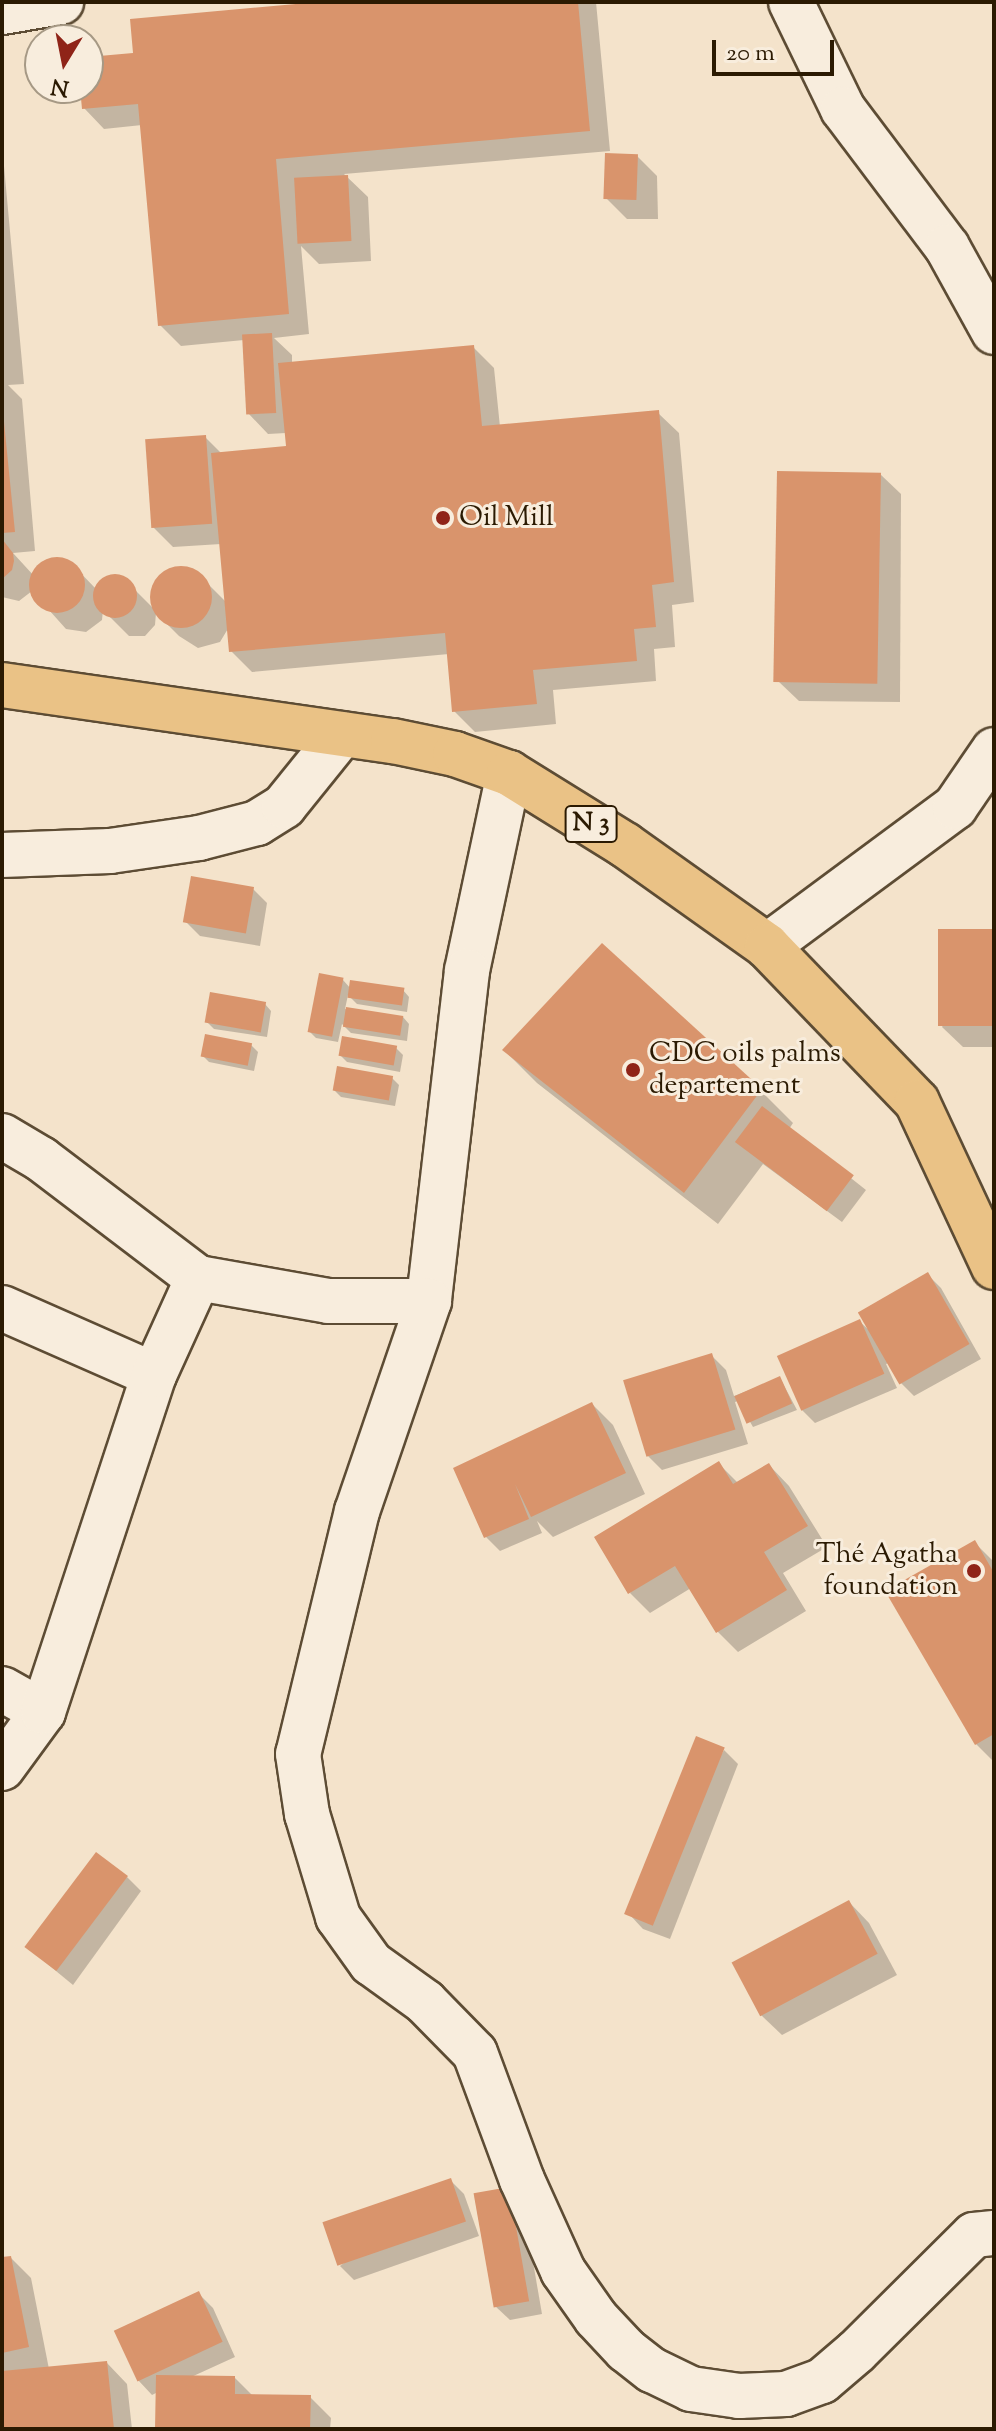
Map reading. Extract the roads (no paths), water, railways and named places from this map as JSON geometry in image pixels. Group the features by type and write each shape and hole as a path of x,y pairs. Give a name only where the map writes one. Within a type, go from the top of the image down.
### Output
{"highway":[{"name":"N 3","path":"2,685 342,734 455,754 509,773 625,845 767,946 917,1102 994,1267"}],"street":[{"path":"2,12 61,2"},
{"path":"791,2 843,109 947,247 994,332"},
{"path":"2,855 110,851 199,838 257,823 284,806 342,734"},
{"path":"767,946 955,807 994,750"},
{"path":"509,773 467,971 429,1301 357,1511 298,1754 307,1814 338,1917 371,1963 425,2002 475,2053 522,2180 563,2271 596,2318 626,2350 652,2370 691,2389 739,2396 786,2394 822,2381 856,2352 974,2235 994,2233"},
{"path":"2,1136 41,1159 198,1278 328,1301 429,1301"},
{"path":"2,1768 43,1712 154,1375 198,1278"},
{"path":"2,1308 154,1375"},
{"path":"2,1689 43,1712"}],"place":[{"name":"Oil Mill","path":"443,518"},
{"name":"CDC oils palms departement","path":"633,1070"},
{"name":"Thé Agatha foundation","path":"974,1571"}]}
